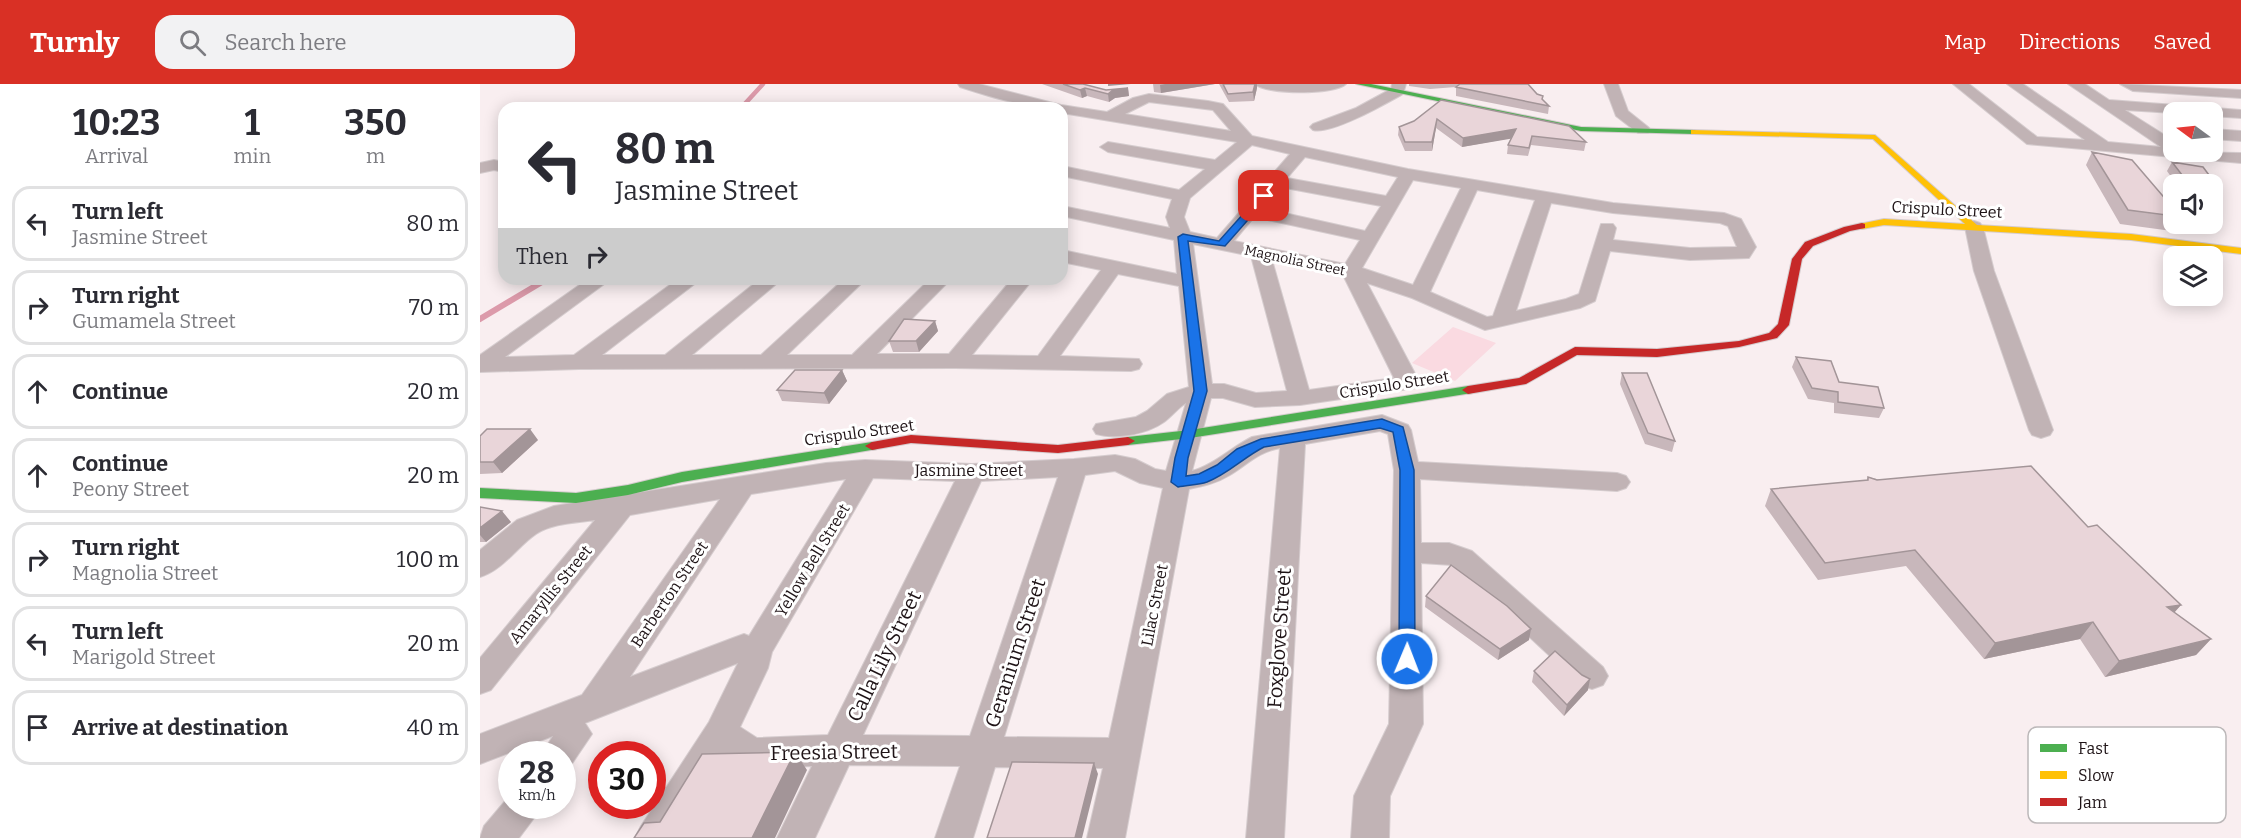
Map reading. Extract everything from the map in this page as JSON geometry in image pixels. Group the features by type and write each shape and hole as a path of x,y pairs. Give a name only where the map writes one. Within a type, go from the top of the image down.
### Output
{"street":[{"path":"965,84 999,96 1028,102"},
{"path":"999,96 1029,84"},
{"path":"1132,88 1167,84"},
{"path":"1262,84 1293,89 1339,84"},
{"path":"1360,84 1398,88 1581,129 1875,137 1974,226 1984,271 2041,430"},
{"path":"1611,84 1621,113 1643,130"},
{"path":"1960,84 2033,141 2163,150"},
{"path":"2014,84 2104,146"},
{"path":"2075,84 2163,141"},
{"path":"2127,84 2133,87 2241,94"},
{"path":"2230,84 2241,89"},
{"path":"1318,127 1361,111 1398,88"},
{"path":"1107,118 1138,101 1149,98 1207,98 1248,141"},
{"path":"2106,104 2241,114"},
{"path":"1068,110 1226,135 1408,174 1613,208 1724,218 1735,223 1747,247 1742,254 1723,255 1645,250 1603,244"},
{"path":"2145,128 2163,130"},
{"path":"2223,135 2241,136"},
{"path":"1201,391 1183,237 1175,217 1182,196 1248,141"},
{"path":"1108,147 1218,166"},
{"path":"1222,244 1300,152"},
{"path":"2223,156 2241,158"},
{"path":"480,168 498,166"},
{"path":"1068,172 1182,196"},
{"path":"1106,429 1142,424 1156,416 1175,399 1201,391 1224,391 1255,400 1300,398 1408,383 1351,271 1408,174"},
{"path":"1276,181 1390,202"},
{"path":"1419,294 1471,184"},
{"path":"1494,322 1545,196"},
{"path":"1494,322 1574,304 1588,297 1613,208"},
{"path":"1251,211 1369,237"},
{"name":"Magnolia Street","path":"1068,212 1351,271 1494,322"},
{"name":"Crispulo Street","path":"480,493 576,498 628,490 682,477 911,439 1183,458 1522,381 1575,351 1657,352 1739,344 1773,336 1783,325 1797,259 1809,244 1848,229 1884,222 2131,237 2241,251"},
{"path":"1260,253 1300,398"},
{"path":"1068,257 1187,282"},
{"path":"1044,363 1112,268"},
{"path":"480,365 593,285"},
{"path":"579,362 683,285"},
{"path":"669,363 765,285"},
{"path":"765,363 850,285"},
{"path":"858,362 935,285"},
{"path":"955,361 1018,285"},
{"path":"480,365 579,362 955,361 1131,364"},
{"name":"Lilac Street","path":"1106,838 1183,458 1201,391"},
{"name":"Jasmine Street","path":"480,566 527,527 555,516 826,472 865,470 972,473 1074,468 1115,463 1126,465 1149,477 1183,458 1202,478 1222,468 1242,452 1261,443 1382,423 1399,430 1407,470"},
{"name":"Foxglove Street","path":"1265,838 1293,437"},
{"name":"Geranium Street","path":"954,838 1074,468"},
{"name":"Yellow Bell Street","path":"757,650 865,470"},
{"path":"1370,838 1371,798 1377,782 1401,742 1406,723 1407,470 1617,482"},
{"name":"Calla Lily Street","path":"796,838 972,473"},
{"name":"Barberton Street","path":"595,702 743,486"},
{"name":"Amaryllis Street","path":"480,681 621,507"},
{"path":"1408,553 1449,553 1462,558 1592,676"},
{"path":"480,748 595,702 744,647 757,650 752,668 721,732 654,838"},
{"name":"Freesia Street","path":"721,732 752,754 838,750 1124,753"},
{"path":"497,838 511,819"}],"shaded area":[{"path":"1453,327 1496,343 1455,381 1412,363"}],"building":[{"path":"1063,84 1083,84 1106,90 1128,88 1113,90 1108,94 1085,88 1080,90"},
{"path":"1223,84 1255,84 1253,92 1228,94"},
{"path":"1460,84 1528,84 1537,94 1543,96 1542,99 1549,106 1456,87"},
{"path":"1441,100 1569,126 1586,142 1532,136 1529,148 1508,145 1516,129 1463,138 1437,119 1432,142 1405,142 1399,127 1414,121"},
{"path":"2092,152 2132,160 2163,196 2163,215 2128,210"},
{"path":"2172,162 2203,167 2208,174 2181,174"},
{"path":"904,319 935,321 916,341 889,341"},
{"path":"1796,357 1831,361 1839,382 1878,387 1884,408 1838,402 1838,392 1812,388"},
{"path":"795,370 842,370 824,393 777,390"},
{"path":"1622,373 1647,373 1675,441 1648,433"},
{"path":"487,429 530,429 493,462 480,462 480,436"},
{"path":"2031,466 2088,527 2097,525 2181,605 2167,607 2211,639 2119,661 2093,622 1995,643 1915,550 1825,563 1771,489 1868,480 1868,477 1877,480"},
{"path":"480,507 502,511 480,528"},
{"path":"1451,565 1507,606 1531,629 1500,649 1426,596"},
{"path":"1555,651 1582,675 1590,679 1567,705 1534,671"},
{"path":"795,752 752,838 634,838 644,823 660,822 662,819 666,819 666,812 702,754"},
{"path":"1012,762 1094,763 1075,838 987,838"}],"waterway":[{"path":"746,102 763,84"},
{"path":"480,319 537,285"}],"traffic: fast":[{"path":"1360,84 1581,129 1694,132"},
{"path":"1128,441 1190,434 1468,390"},
{"path":"480,493 576,498 628,490 682,477 872,446"}],"traffic: slow":[{"path":"1694,132 1875,137 1974,227"},
{"path":"1862,226 1884,222 2131,237 2241,251"}],"traffic: jam":[{"path":"1468,390 1522,381 1575,351 1657,353 1739,344 1773,336 1783,325 1797,259 1809,244 1847,229 1862,226"},
{"path":"872,446 911,439 1058,449 1128,441"}],"route":[{"path":"1264,196 1222,244 1183,237 1201,391 1182,458 1178,482 1202,478 1222,468 1242,452 1261,443 1382,423 1399,430 1407,470 1407,659"}]}
